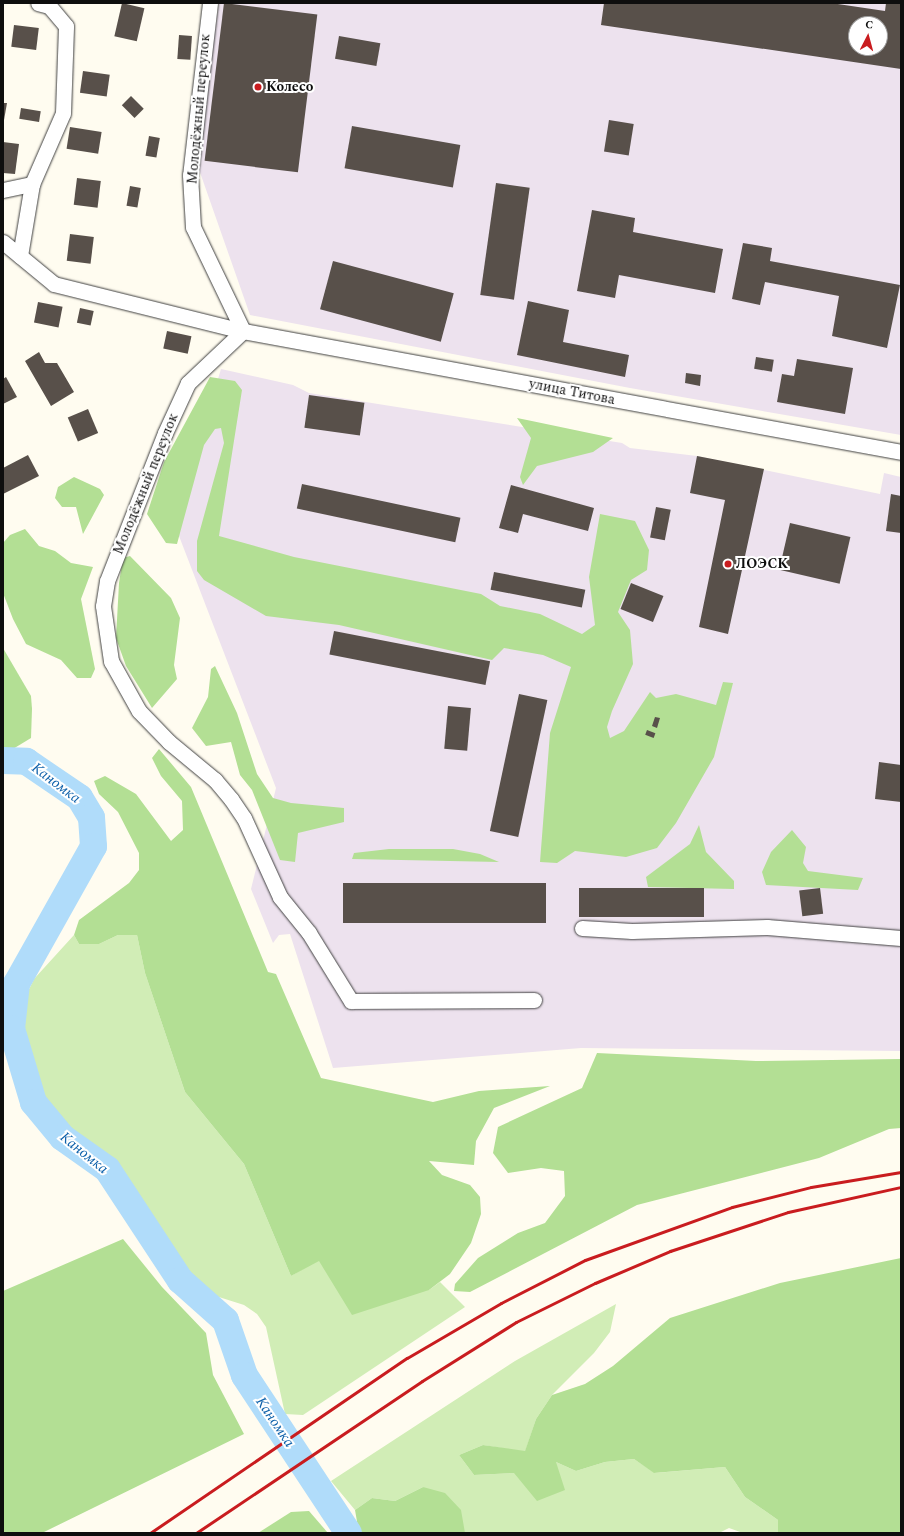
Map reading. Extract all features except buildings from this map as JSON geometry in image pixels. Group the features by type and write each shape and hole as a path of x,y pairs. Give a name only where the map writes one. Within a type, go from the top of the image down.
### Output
{"street":[{"path":"20,256 32,184 63,113 66,26 50,6 38,3"},
{"name":"Молодёжный переулок","path":"210,3 190,175 194,227 244,331 188,383 165,433 107,582 103,606 106,640 111,661 139,711 169,742 215,780 231,799 244,818 280,897 309,933 351,1001 534,1000"},
{"path":"3,190 32,184"},
{"name":"улица Титова","path":"3,242 54,284 244,331 901,452"},
{"path":"582,928 632,931 768,928 901,938"}],"shaded area":[{"path":"219,3 901,3 901,435 630,388 250,315 196,161"},
{"path":"221,369 293,385 309,393 622,443 630,448 697,456 880,494 884,473 901,477 901,1051 581,1048 333,1068 290,934 279,935 273,943 251,889 276,788 174,523"}],"green space":[{"path":"210,377 235,381 242,390 219,536 294,557 481,594 500,606 540,614 582,634 595,625 589,577 600,514 635,521 649,550 647,570 631,580 618,612 630,630 633,664 612,711 607,727 610,738 624,731 650,692 656,698 676,694 716,705 723,682 733,683 714,757 676,823 657,848 626,857 575,851 557,863 540,862 550,733 571,667 543,655 504,648 492,660 339,625 266,616 204,580 197,571 197,541 224,443 221,428 215,429 204,445 177,544 166,543 147,514 164,462"},
{"path":"517,418 613,438 593,452 537,466 523,485 520,477 531,438"},
{"path":"74,477 100,489 104,495 83,534 76,507 62,507 55,498 58,487"},
{"path":"25,529 39,546 55,551 71,563 93,567 81,599 95,669 91,678 77,678 61,660 26,644 13,619 3,593 3,543 10,535"},
{"path":"130,556 171,598 180,618 174,665 177,679 152,708 126,666 116,638 119,583 123,558"},
{"path":"3,648 31,696 32,709 31,738 3,755"},
{"path":"215,666 237,713 257,774 273,798 291,803 344,808 344,822 298,833 295,862 280,860 252,790 240,775 231,742 206,746 192,728 208,697 211,669"},
{"path":"159,749 191,787 268,972 276,974 321,1078 433,1102 479,1091 550,1086 494,1108 476,1141 474,1165 429,1161 442,1175 470,1185 480,1197 481,1214 471,1243 450,1274 429,1290 352,1315 319,1261 291,1276 244,1164 185,1092 145,973 137,935 118,935 99,944 79,944 74,935 79,920 129,883 139,870 139,853 118,812 99,794 94,781 105,776 136,794 171,841 183,830 182,801 161,776 152,758"},
{"path":"699,825 706,852 734,881 734,889 648,887 646,877 690,844"},
{"path":"792,830 806,847 803,863 808,871 863,878 858,890 766,885 762,872 771,852"},
{"path":"389,849 453,849 480,854 499,862 352,859 354,853"},
{"path":"74,935 79,944 99,944 118,935 137,935 145,973 185,1092 244,1164 291,1276 318,1260 429,1290 440,1282 465,1307 303,1415 285,1414 266,1327 257,1314 244,1305 200,1291 177,1270 105,1159 59,1131 32,1082 22,1047 20,1008 34,979"},
{"path":"597,1053 756,1061 901,1059 901,1128 889,1129 819,1158 637,1205 470,1292 454,1291 455,1284 478,1258 518,1233 545,1223 565,1196 564,1171 541,1168 508,1173 493,1153 498,1127 582,1088"},
{"path":"123,1239 162,1287 206,1333 213,1375 244,1434 42,1533 3,1533 3,1291"},
{"path":"901,1258 901,1533 778,1533 778,1520 745,1497 725,1467 654,1473 634,1459 605,1462 576,1471 556,1462 565,1490 537,1501 514,1473 474,1475 459,1455 483,1445 525,1451 536,1419 552,1395 585,1384 613,1366 670,1318 780,1283"},
{"path":"616,1304 610,1332 594,1353 552,1395 536,1419 525,1452 483,1445 459,1455 474,1475 514,1473 556,1462 576,1471 605,1462 634,1459 655,1473 725,1467 745,1497 778,1520 778,1533 743,1533 729,1528 719,1533 465,1533 423,1487 395,1501 372,1498 355,1510 331,1481 515,1361"},
{"path":"423,1487 445,1493 461,1510 465,1533 359,1533 355,1510 372,1498 395,1501"},
{"path":"309,1511 328,1533 258,1533 291,1512"}],"waterway":[{"name":"Каномка","path":"3,760 26,761 79,797 91,817 93,846 16,983 11,1028 33,1102 62,1137 107,1169 180,1280 225,1320 244,1375 348,1533"}],"railway":[{"path":"150,1533 407,1358 501,1303 585,1260 732,1207 811,1187 901,1172"},
{"path":"196,1533 422,1381 516,1322 595,1283 670,1251 788,1212 901,1187"}],"place":[{"name":"Колесо","path":"258,87"},
{"name":"ЛОЭСК","path":"728,564"}]}
